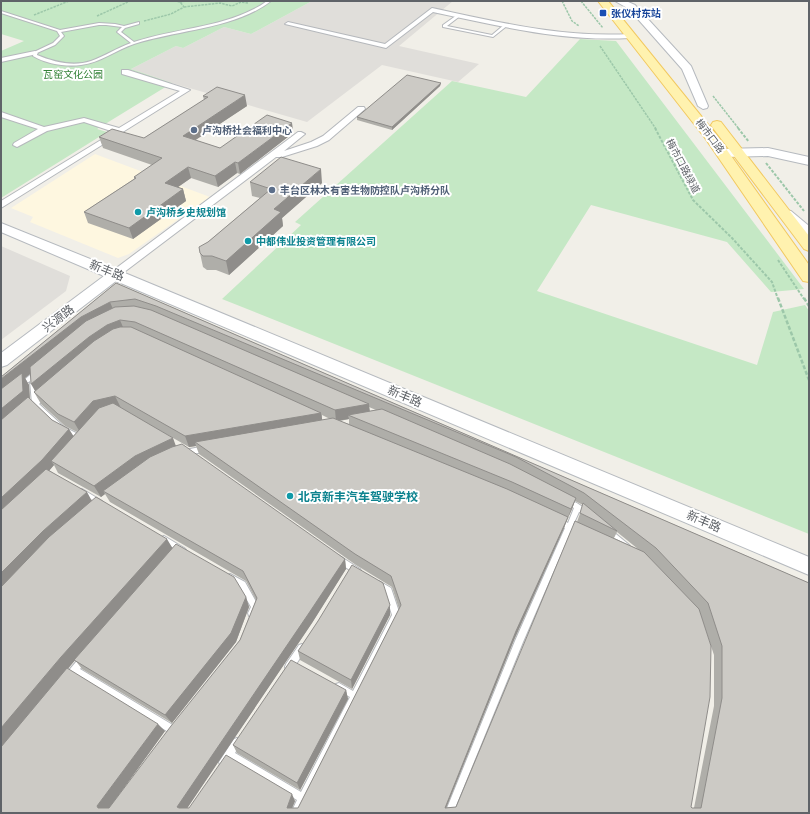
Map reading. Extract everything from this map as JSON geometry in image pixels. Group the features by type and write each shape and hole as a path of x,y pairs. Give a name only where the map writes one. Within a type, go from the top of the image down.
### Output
{"main road":[{"name":"梅市口路","path":"603,1 655,65 722,152 809,277"},
{"name":"梅市口路","path":"618,1 622,10 703,106 739,152 809,246"}],"street":[{"path":"288,24 386,46 432,10 541,32 610,38 630,36"},
{"path":"1,60 35,53"},
{"path":"1,205 186,90 125,72"},
{"path":"272,157 314,144 326,138 362,109"},
{"path":"1,114 44,129"},
{"path":"17,145 44,129 84,120 120,131"},
{"path":"115,274 301,134"},
{"path":"722,152 768,152 809,161"},
{"path":"783,212 809,234"},
{"name":"新丰路","path":"1,227 809,566"},
{"name":"兴源路","path":"1,361 115,274"}],"lane":[{"path":"1,12 48,26 59,31 62,36 54,44 35,53 35,56 62,64 83,64 133,43 233,18 252,11 269,1"},
{"path":"458,16 444,26 493,36 506,25"},
{"path":"59,31 105,22 124,27"},
{"path":"133,43 119,32 124,27 138,23"},
{"path":"17,389 43,367"},
{"path":"32,376 35,404 62,429 82,439"},
{"path":"24,414 51,391"},
{"path":"77,445 87,433"},
{"path":"175,454 185,450 212,448"},
{"path":"185,450 195,457"},
{"path":"76,488 102,504"},
{"path":"558,496 578,507 590,517"},
{"path":"449,813 519,641 578,507"},
{"path":"555,520 583,533"},
{"path":"602,527 633,552"},
{"path":"154,534 181,552"},
{"path":"618,549 625,552"},
{"path":"295,813 396,615 388,590 367,577 350,571 333,555"},
{"path":"222,572 242,584 255,607 250,620"},
{"path":"283,675 296,664 308,638"},
{"path":"64,682 89,653"},
{"path":"74,670 173,730"},
{"path":"334,684 355,696"},
{"path":"217,771 243,734"},
{"path":"229,754 303,798"}],"path":[{"path":"23,18 69,1"},
{"path":"89,24 87,20 131,1"},
{"path":"175,1 186,1"},
{"name":"梅市口路绿道","path":"562,1 572,21 594,37 653,124 693,200 732,238 772,282 809,380"},
{"path":"581,1 610,38"},
{"path":"180,2 184,7"},
{"path":"138,23 171,14 184,7 220,3 232,6 241,2 252,3"},
{"path":"777,258 809,306"}],"shaded area":[{"path":"312,1 453,1 399,46 479,64 458,82 382,65 307,122 172,83 131,69 176,46 183,48 224,27 251,34"},
{"path":"95,154 210,197 129,254 118,258 30,222 33,217 11,208"},
{"path":"1,246 70,276 66,291 1,340"}],"green space":[{"name":"瓦窑文化公园","path":"1,1 312,1 251,34 224,27 183,48 176,46 131,69 172,83 97,129 107,132 1,198 1,51 24,41 1,34"},
{"path":"580,39 616,41 804,289 771,292 727,242 591,205 537,291 757,365 773,312 805,305 809,311 809,534 222,299 301,225 295,222 452,81 526,97"}],"building":[{"path":"407,75 441,83 392,127 357,117"},
{"path":"217,87 245,95 183,136 220,148 267,115 292,123 238,163 235,162 215,176 188,167 165,183 183,189 129,228 84,212 136,178 134,177 162,158 99,137 112,129 144,138 208,97 203,96"},
{"path":"281,157 321,169 274,209 281,212 226,261 212,256 203,256 200,253 199,247 208,242 271,189 250,182"},
{"name":"北京新丰汽车驾驶学校","path":"116,283 809,583 809,813 1,813 1,747 67,668 158,724 97,806 98,808 109,808 171,726 240,640 257,598 243,571 103,491 150,457 182,444 345,559 177,807 189,808 226,755 292,794 287,808 298,808 401,605 391,576 355,554 195,442 333,418 507,489 568,517 516,631 445,808 456,807 575,521 644,552 699,609 711,646 710,697 691,807 701,808 722,698 722,646 708,603 656,548 584,493 516,457 156,306 135,299 110,302 81,317 1,379 1,377"},
{"path":"134,306 151,310 369,404 335,410 135,322 120,320 107,325 89,337 31,384 30,367 86,321 115,307"},
{"path":"120,327 131,327 321,413 185,436 115,396 93,401 74,422 58,414 34,392 94,341 113,329"},
{"path":"22,373 23,391 1,409 1,389"},
{"path":"28,397 52,420 69,429 42,460 1,498 1,420"},
{"path":"113,403 173,438 135,456 94,486 51,461 99,408"},
{"path":"382,409 510,464 576,498 571,509 512,482 348,415"},
{"path":"46,469 87,492 43,531 1,573 1,510"},
{"path":"96,497 167,539 61,657 1,728 1,587 49,537"},
{"path":"583,503 617,531 580,513"},
{"path":"176,544 234,577 246,597 231,633 165,715 74,660"},
{"path":"352,565 383,583 390,605 351,680 298,651"},
{"path":"291,660 346,690 297,783 233,745"}],"place":[{"name":"张仪村东站","path":"603,13"},
{"name":"卢沟桥社会福利中心","path":"194,130"},
{"name":"丰台区林木有害生物防控队卢沟桥分队","path":"272,190"},
{"name":"卢沟桥乡史规划馆","path":"138,212"},
{"name":"中都伟业投资管理有限公司","path":"248,241"},
{"name":"北京新丰汽车驾驶学校","path":"290,496"}]}
